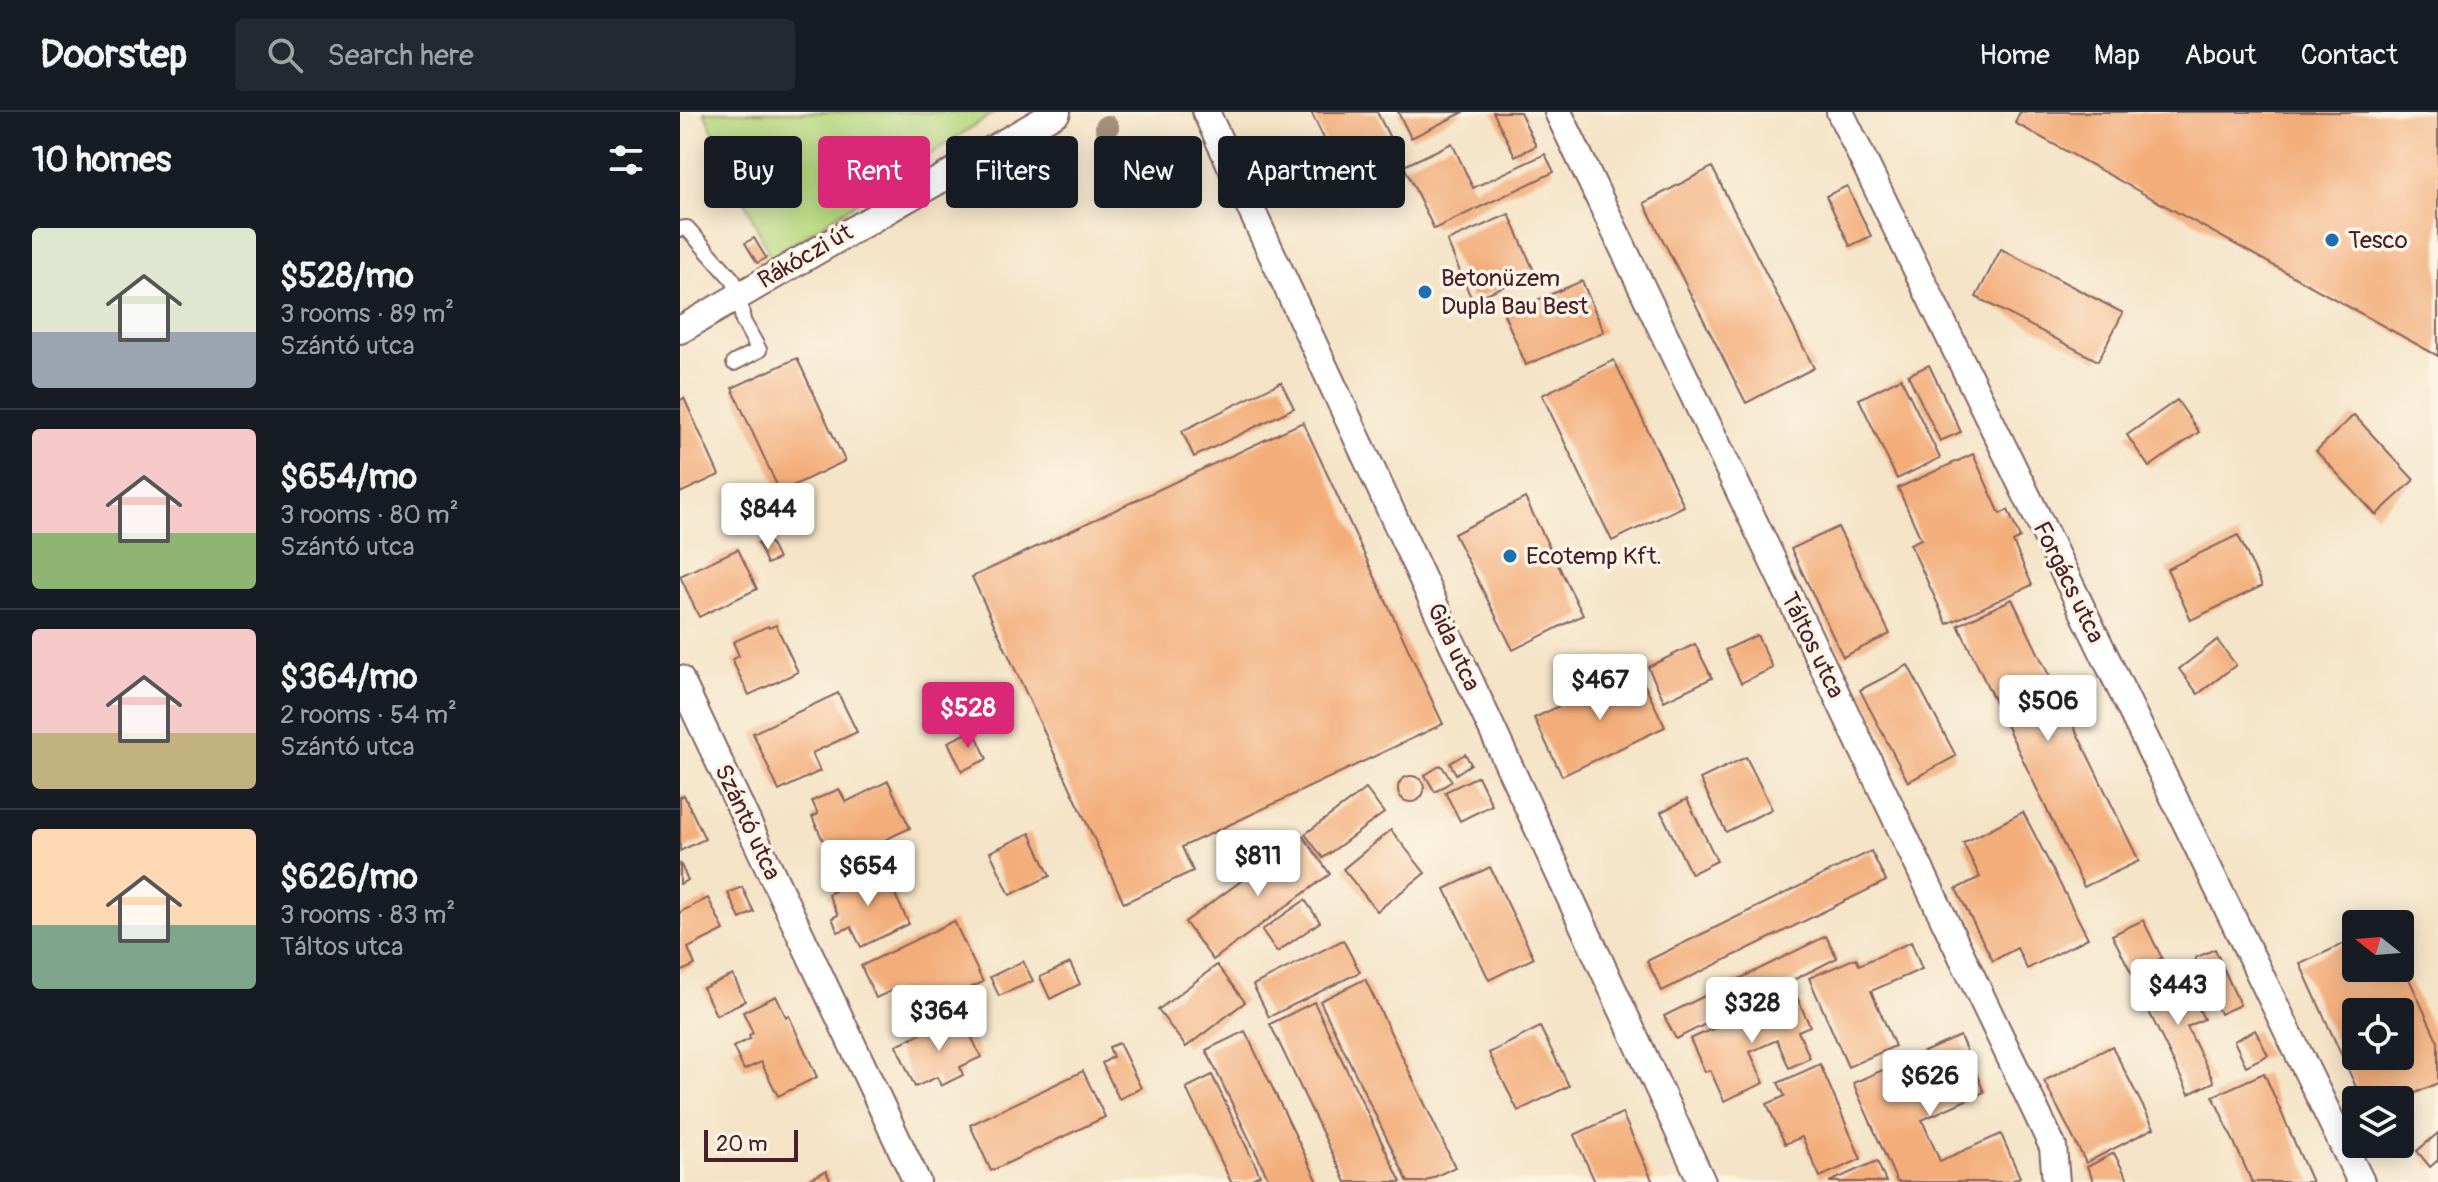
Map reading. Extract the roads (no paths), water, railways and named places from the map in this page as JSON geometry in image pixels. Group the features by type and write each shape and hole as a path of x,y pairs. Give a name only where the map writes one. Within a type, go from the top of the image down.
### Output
{"street":[{"name":"Rákóczi út","path":"680,330 1057,112"},
{"name":"Gida utca","path":"1206,112 1702,1182"},
{"name":"Táltos utca","path":"1558,112 2053,1147 2056,1182"},
{"name":"Forgács utca","path":"1840,112 2361,1182"},
{"name":"Szántó utca","path":"680,679 917,1182"}],"lane":[{"path":"680,229 687,228 733,280 739,294 743,321 759,350 734,363"}],"place":[{"name":"Tesco","path":"2332,240"},
{"name":"Betonüzem Dupla Bau Best","path":"1425,292"},
{"name":"Ecotemp Kft.","path":"1510,556"}]}
